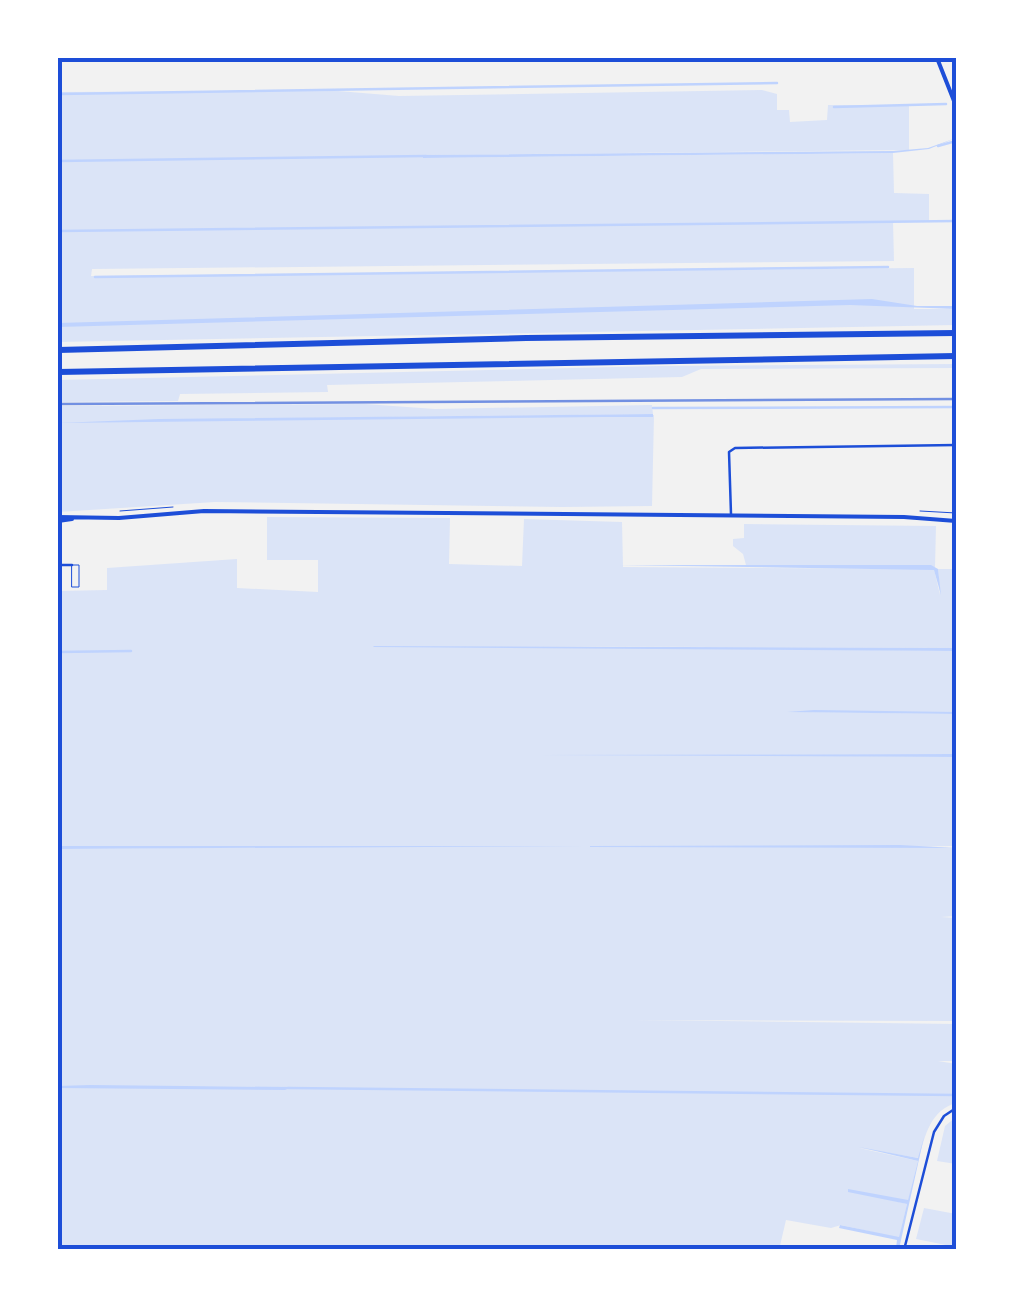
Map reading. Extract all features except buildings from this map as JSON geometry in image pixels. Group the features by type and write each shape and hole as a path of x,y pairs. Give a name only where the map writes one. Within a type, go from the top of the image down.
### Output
{"highway":[{"path":"58,350 526,338 956,333"},
{"path":"58,372 956,356"}],"main road":[{"path":"937,58 956,106"},
{"path":"58,519 204,511 956,520"}],"street":[{"path":"731,516 729,452 735,448 956,445"},
{"path":"58,565 72,565"},
{"path":"904,1250 934,1132 944,1116 956,1108"}],"shaded area":[{"path":"762,90 777,94 777,110 789,110 790,122 827,120 828,105 909,105 909,150 423,158 893,153 894,193 929,194 929,221 893,221 894,261 92,269 91,276 914,268 914,309 956,309 956,325 58,342 58,92 338,91 399,96"},
{"path":"956,364 956,368 701,369 682,377 327,385 328,392 180,394 178,401 58,402 58,380 659,366"},
{"path":"365,404 435,409 652,405 653,414 211,419 654,415 652,506 215,502 58,512 58,406"},
{"path":"267,517 450,518 449,564 522,566 524,519 622,522 623,567 934,569 940,595 938,569 956,569 956,648 505,646 956,651 956,712 803,712 956,714 956,754 726,755 956,757 956,846 881,847 956,848 956,916 941,917 956,918 956,1021 633,1020 956,1024 956,1061 938,1061 956,1064 956,1103 935,1117 919,1158 859,1148 918,1161 908,1201 848,1190 907,1204 899,1238 841,1225 831,1228 786,1220 779,1250 58,1249 58,1088 290,1087 58,1086 58,849 297,847 58,846 58,591 107,590 107,568 237,559 237,588 318,592 318,560 267,560"},
{"path":"744,524 936,526 935,567 746,565 743,554 733,546 733,539 744,538"},
{"path":"956,1117 956,1164 937,1161 945,1126"},
{"path":"924,1208 956,1214 956,1247 916,1239"}],"water":[{"path":"956,138 929,149 893,153 423,158 893,151 928,148"},
{"path":"872,299 956,309 850,305 58,327 58,323"},
{"path":"653,417 58,423 159,419"},
{"path":"619,565 931,565 938,569 941,595 934,570"},
{"path":"374,647 956,648 956,651"},
{"path":"787,712 956,712 956,714"},
{"path":"956,754 956,757 541,755"},
{"path":"58,846 585,846 58,849"},
{"path":"590,846 956,848 590,847"},
{"path":"90,1085 293,1087 285,1090 58,1086"},
{"path":"924,1137 899,1249 897,1240 839,1228 840,1225 899,1237 907,1204 848,1189 908,1200 918,1161 859,1147 918,1158"}],"waterway":[{"path":"58,94 777,83"},
{"path":"834,107 946,104"},
{"path":"938,146 956,141"},
{"path":"58,161 426,156"},
{"path":"58,231 956,221"},
{"path":"95,277 888,267"},
{"path":"653,408 956,407"},
{"path":"58,652 131,651"},
{"path":"288,1088 956,1095"}],"railway":[{"path":"58,404 956,399"}]}
